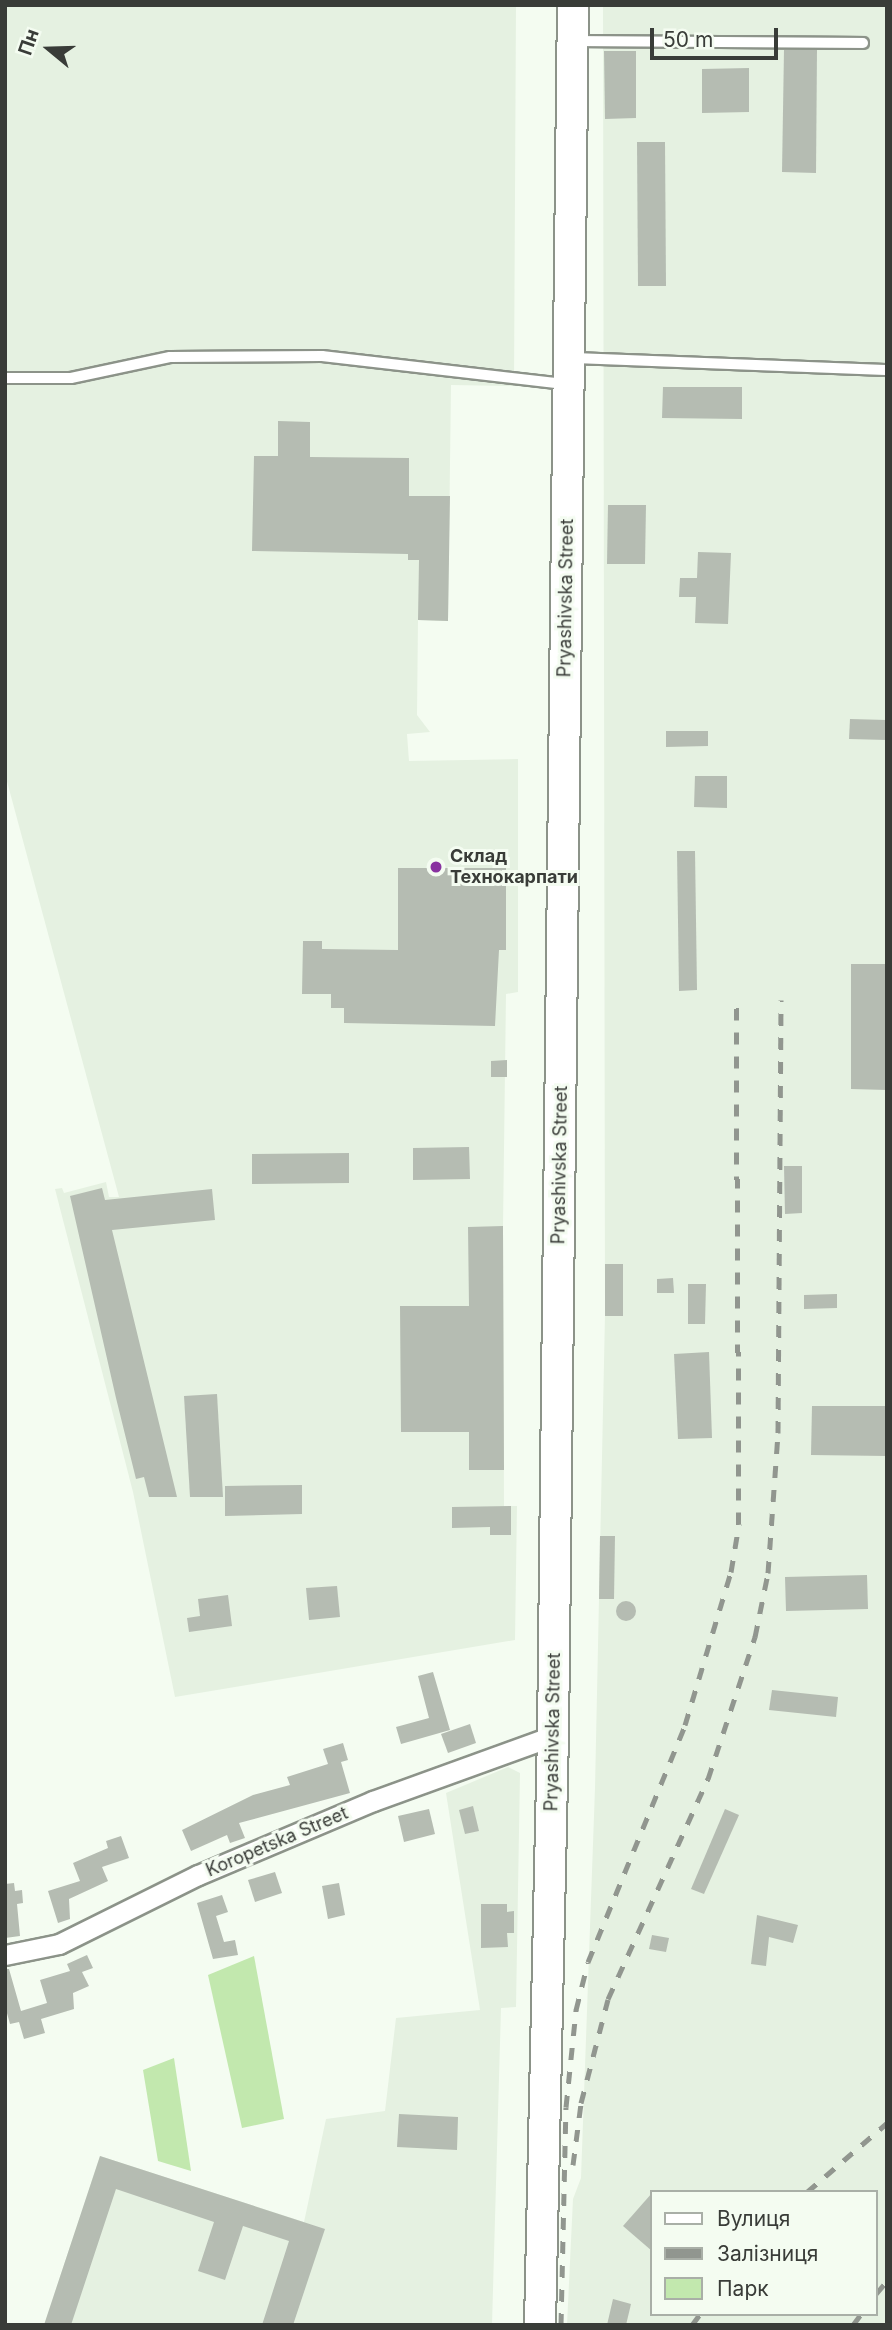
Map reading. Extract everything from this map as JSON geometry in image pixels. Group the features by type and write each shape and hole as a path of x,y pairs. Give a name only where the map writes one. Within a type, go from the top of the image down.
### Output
{"main road":[{"name":"Pryashivska Street","path":"540,2325 553,1736 573,5"}],"street":[{"name":"Koropetska Street","path":"5,1955 59,1944 198,1875 286,1838 553,1736"}],"lane":[{"path":"572,41 863,43"},
{"path":"5,378 71,378 170,357 310,356 568,371 887,370"}],"shaded area":[{"path":"5,5 516,5 514,386 451,385 448,621 418,620 417,715 430,732 407,734 409,761 518,759 518,992 506,994 503,1227 504,1506 517,1506 515,1640 175,1697 133,1492 55,1189 62,1188 64,1193 106,1182 109,1197 119,1197 5,774"},
{"path":"603,5 887,5 887,2325 567,2325 573,2199 581,2178 595,1788 605,1315"},
{"path":"508,1767 520,1773 516,2007 501,2008 492,2325 44,2325 100,2156 304,2222 326,2119 385,2111 396,2018 480,2010 446,1793"}],"green space":[{"path":"254,1956 284,2119 242,2128 208,1975"},
{"path":"174,2058 191,2171 158,2161 143,2070"}],"building":[{"path":"784,50 817,50 816,173 782,172"},
{"path":"604,51 636,51 636,118 605,119"},
{"path":"749,68 749,112 702,113 702,69"},
{"path":"637,142 665,142 666,286 638,286"},
{"path":"663,387 742,387 742,419 662,418"},
{"path":"278,421 310,422 310,457 409,458 409,496 450,496 448,621 418,620 419,560 408,560 408,554 252,551 254,456 278,456"},
{"path":"608,505 646,505 645,564 607,564"},
{"path":"698,552 731,553 728,624 695,623 696,597 679,597 680,578 697,578"},
{"path":"850,719 887,720 887,740 849,739"},
{"path":"666,731 708,731 708,746 666,747"},
{"path":"695,776 727,776 727,808 694,807"},
{"path":"677,851 695,851 697,990 679,991"},
{"path":"398,868 506,868 506,950 499,950 495,1026 344,1023 344,1008 331,1008 331,994 302,994 303,941 322,941 322,949 398,950"},
{"path":"851,964 887,964 887,1090 851,1089"},
{"path":"507,1060 507,1077 491,1077 491,1061"},
{"path":"469,1147 470,1179 413,1180 413,1148"},
{"path":"349,1153 349,1183 252,1184 252,1154"},
{"path":"784,1166 802,1166 802,1213 785,1214"},
{"path":"102,1188 105,1200 212,1189 215,1220 112,1230 177,1497 149,1497 144,1477 136,1479 116,1398 70,1196"},
{"path":"503,1226 504,1470 469,1470 469,1432 401,1432 400,1306 469,1306 468,1227"},
{"path":"605,1264 623,1264 623,1316 605,1316"},
{"path":"673,1278 674,1293 657,1293 657,1279"},
{"path":"688,1284 706,1284 705,1324 688,1324"},
{"path":"837,1294 837,1308 804,1309 804,1295"},
{"path":"709,1352 712,1438 678,1439 674,1354"},
{"path":"217,1394 223,1497 190,1497 184,1396"},
{"path":"812,1406 887,1406 887,1456 811,1455"},
{"path":"302,1485 302,1514 225,1516 225,1486"},
{"path":"511,1506 511,1535 490,1535 490,1527 452,1528 452,1507"},
{"path":"600,1536 615,1536 614,1599 599,1599"},
{"path":"867,1575 868,1609 786,1611 785,1577"},
{"path":"337,1586 340,1617 309,1620 306,1588"},
{"path":"228,1595 232,1626 189,1632 187,1618 200,1616 198,1599"},
{"path":"622,1601 630,1601 636,1611 630,1621 622,1621 616,1615 616,1607"},
{"path":"433,1672 450,1730 401,1744 396,1727 429,1718 418,1676"},
{"path":"772,1690 838,1697 836,1717 769,1710"},
{"path":"470,1724 476,1743 448,1753 441,1734"},
{"path":"343,1743 348,1760 341,1762 350,1793 239,1823 245,1838 230,1843 227,1835 191,1851 182,1830 253,1795 290,1785 287,1777 328,1764 323,1749"},
{"path":"473,1806 479,1831 465,1834 459,1810"},
{"path":"429,1809 435,1834 404,1842 398,1816"},
{"path":"725,1809 739,1815 704,1894 691,1889"},
{"path":"121,1836 129,1858 102,1867 108,1881 69,1899 70,1919 58,1923 48,1891 80,1881 73,1863 108,1848 106,1841"},
{"path":"275,1872 282,1893 255,1902 248,1880"},
{"path":"14,1883 15,1891 22,1890 23,1903 17,1904 20,1936 5,1938 5,1884"},
{"path":"339,1883 345,1915 328,1919 322,1886"},
{"path":"222,1895 228,1912 216,1916 224,1942 235,1940 238,1955 213,1959 197,1903"},
{"path":"481,1904 507,1904 507,1912 514,1911 514,1933 507,1933 508,1947 481,1948"},
{"path":"757,1915 798,1925 793,1943 769,1937 766,1966 751,1964"},
{"path":"652,1935 669,1938 666,1952 649,1949"},
{"path":"87,1955 93,1968 82,1972 89,1986 73,1993 74,2009 41,2019 45,2033 24,2039 19,2022 10,2024 5,2006 5,1969 9,1969 21,2011 47,2003 40,1980 70,1971 67,1964"},
{"path":"399,2114 458,2117 457,2150 397,2147"},
{"path":"100,2156 325,2229 293,2325 262,2325 289,2241 243,2226 225,2280 198,2271 214,2222 116,2189 71,2325 44,2325"},
{"path":"650,2195 650,2249 623,2226"},
{"path":"613,2299 631,2304 626,2325 607,2325"}],"railway":[{"path":"573,2165 581,2103 608,1999 708,1779 755,1637 768,1573 778,1433 781,1000"},
{"path":"561,2325 566,2107 576,2010 588,1962 685,1725 731,1572 739,1524 736,1008"},
{"path":"809,2190 887,2123"},
{"path":"878,2292 887,2281"},
{"path":"692,2325 699,2316"},
{"path":"853,2325 860,2316"}],"place":[{"name":"Склад Технокарпати","path":"436,867"}]}
